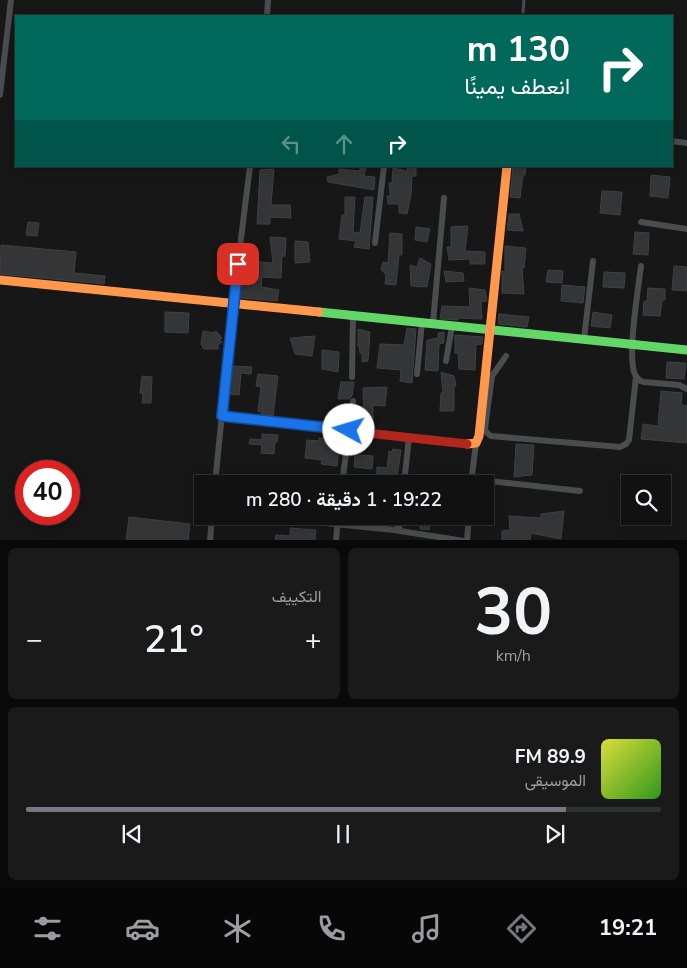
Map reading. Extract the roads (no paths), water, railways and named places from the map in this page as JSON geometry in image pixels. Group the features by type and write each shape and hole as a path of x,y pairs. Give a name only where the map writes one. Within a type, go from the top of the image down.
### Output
{"street":[{"path":"0,96 10,0"},
{"path":"266,15 268,0"},
{"path":"673,141 687,142"},
{"path":"216,475 233,303 250,167"},
{"path":"375,242 384,167"},
{"path":"473,475 507,167"},
{"path":"433,324 444,198"},
{"path":"641,222 687,229"},
{"path":"584,339 593,261"},
{"path":"506,356 492,376 485,428 491,436 620,447 626,444 629,440 636,377 633,370 633,344 641,266"},
{"path":"0,280 687,350"},
{"path":"352,377 353,315"},
{"path":"417,374 422,322"},
{"path":"446,361 452,326"},
{"path":"636,377 644,382 679,385 687,390"},
{"path":"343,475 352,401"},
{"path":"222,416 476,443"},
{"path":"405,475 409,437"},
{"path":"494,484 580,491"},
{"path":"210,540 211,525"},
{"path":"336,540 337,525 394,530 466,540 468,525"},
{"path":"394,530 399,528 400,525"}],"lane":[{"path":"523,12 524,0"}]}
